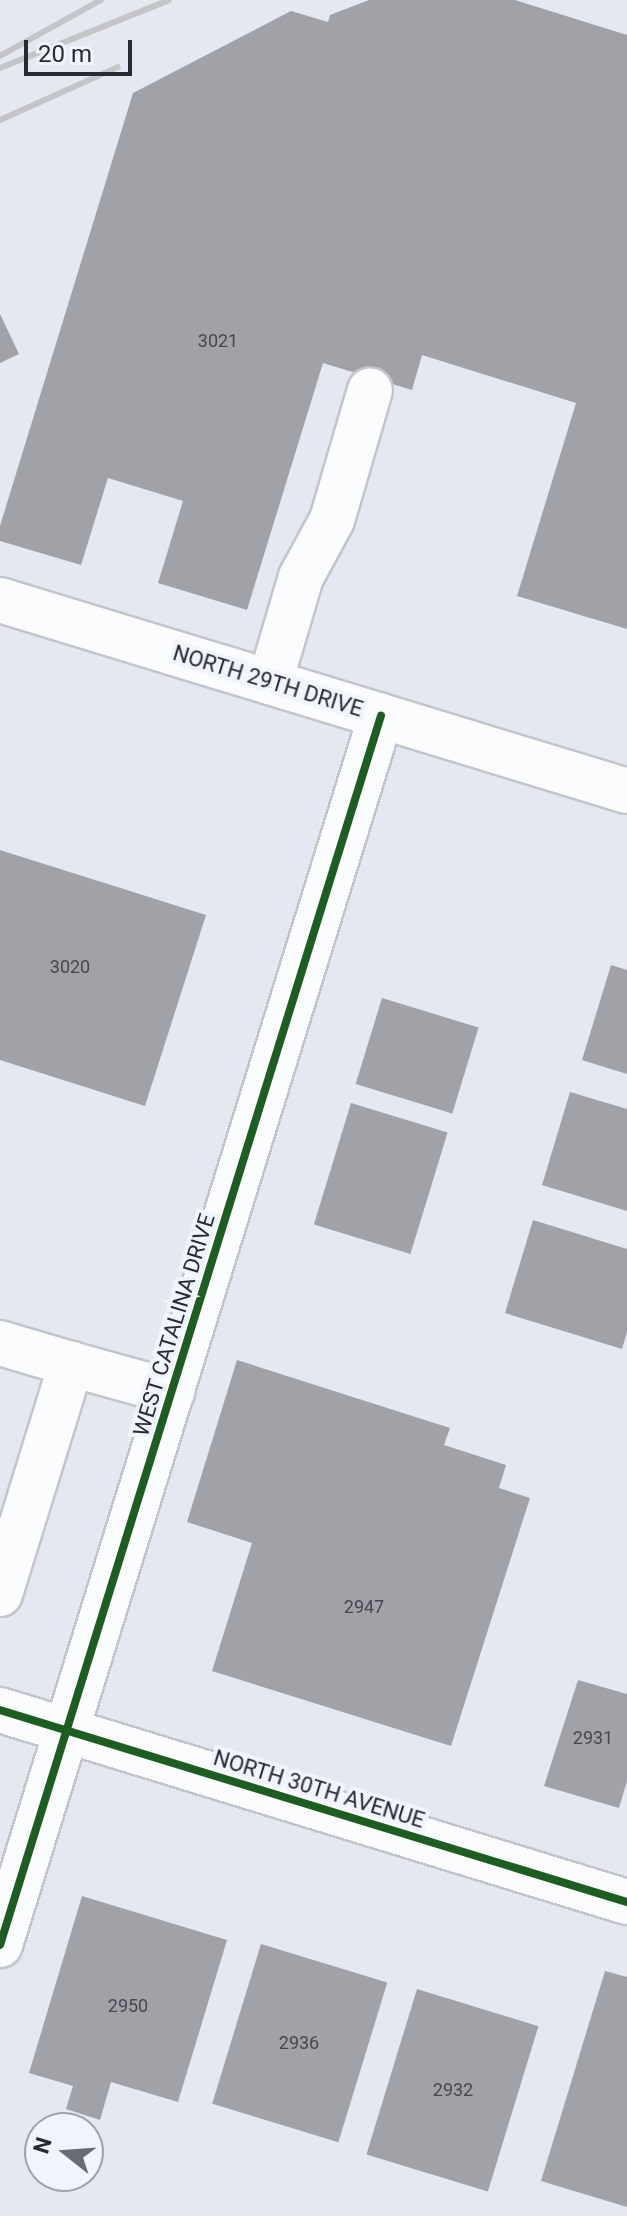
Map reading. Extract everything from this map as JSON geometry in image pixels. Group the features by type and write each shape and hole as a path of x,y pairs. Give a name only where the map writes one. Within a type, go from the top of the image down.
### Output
{"street":[{"path":"270,682 301,577 332,520 370,390"},
{"name":"NORTH 29TH DRIVE","path":"0,600 627,791"},
{"name":"WEST CATALINA DRIVE","path":"0,1945 381,716"},
{"path":"0,1343 172,1392"},
{"path":"0,1594 71,1364"},
{"name":"NORTH 30TH AVENUE","path":"0,1710 627,1902"}],"building":[{"path":"369,0 515,0 627,35 627,629 517,596 576,403 422,355 412,390 323,363 247,610 158,583 183,501 108,478 81,565 0,541 0,526 133,93 291,11 328,22 330,15"},
{"path":"0,314 19,354 0,363"},
{"path":"0,850 206,915 145,1106 0,1060"},
{"path":"611,965 627,970 627,1074 582,1060"},
{"path":"382,998 479,1028 452,1114 356,1084"},
{"path":"570,1092 627,1109 627,1211 542,1185"},
{"path":"351,1103 448,1133 410,1254 314,1224"},
{"path":"533,1220 627,1249 627,1332 622,1349 505,1313"},
{"path":"237,1360 450,1428 444,1445 506,1465 499,1488 530,1498 451,1746 212,1671 252,1543 187,1522"},
{"path":"578,1680 627,1694 627,1781 619,1808 544,1786"},
{"path":"82,1896 227,1940 178,2102 111,2082 102,2112 75,2112 66,2109 73,2086 29,2073"},
{"path":"261,1944 387,1983 338,2142 212,2104"},
{"path":"605,1971 627,1977 627,2207 541,2181"},
{"path":"417,1989 538,2026 488,2192 366,2154"}],"railway":[{"path":"0,56 101,0"},
{"path":"0,68 169,0"},
{"path":"0,120 118,67"}],"cycle path":[{"path":"0,1945 381,716"},
{"path":"0,1710 627,1902"}]}
